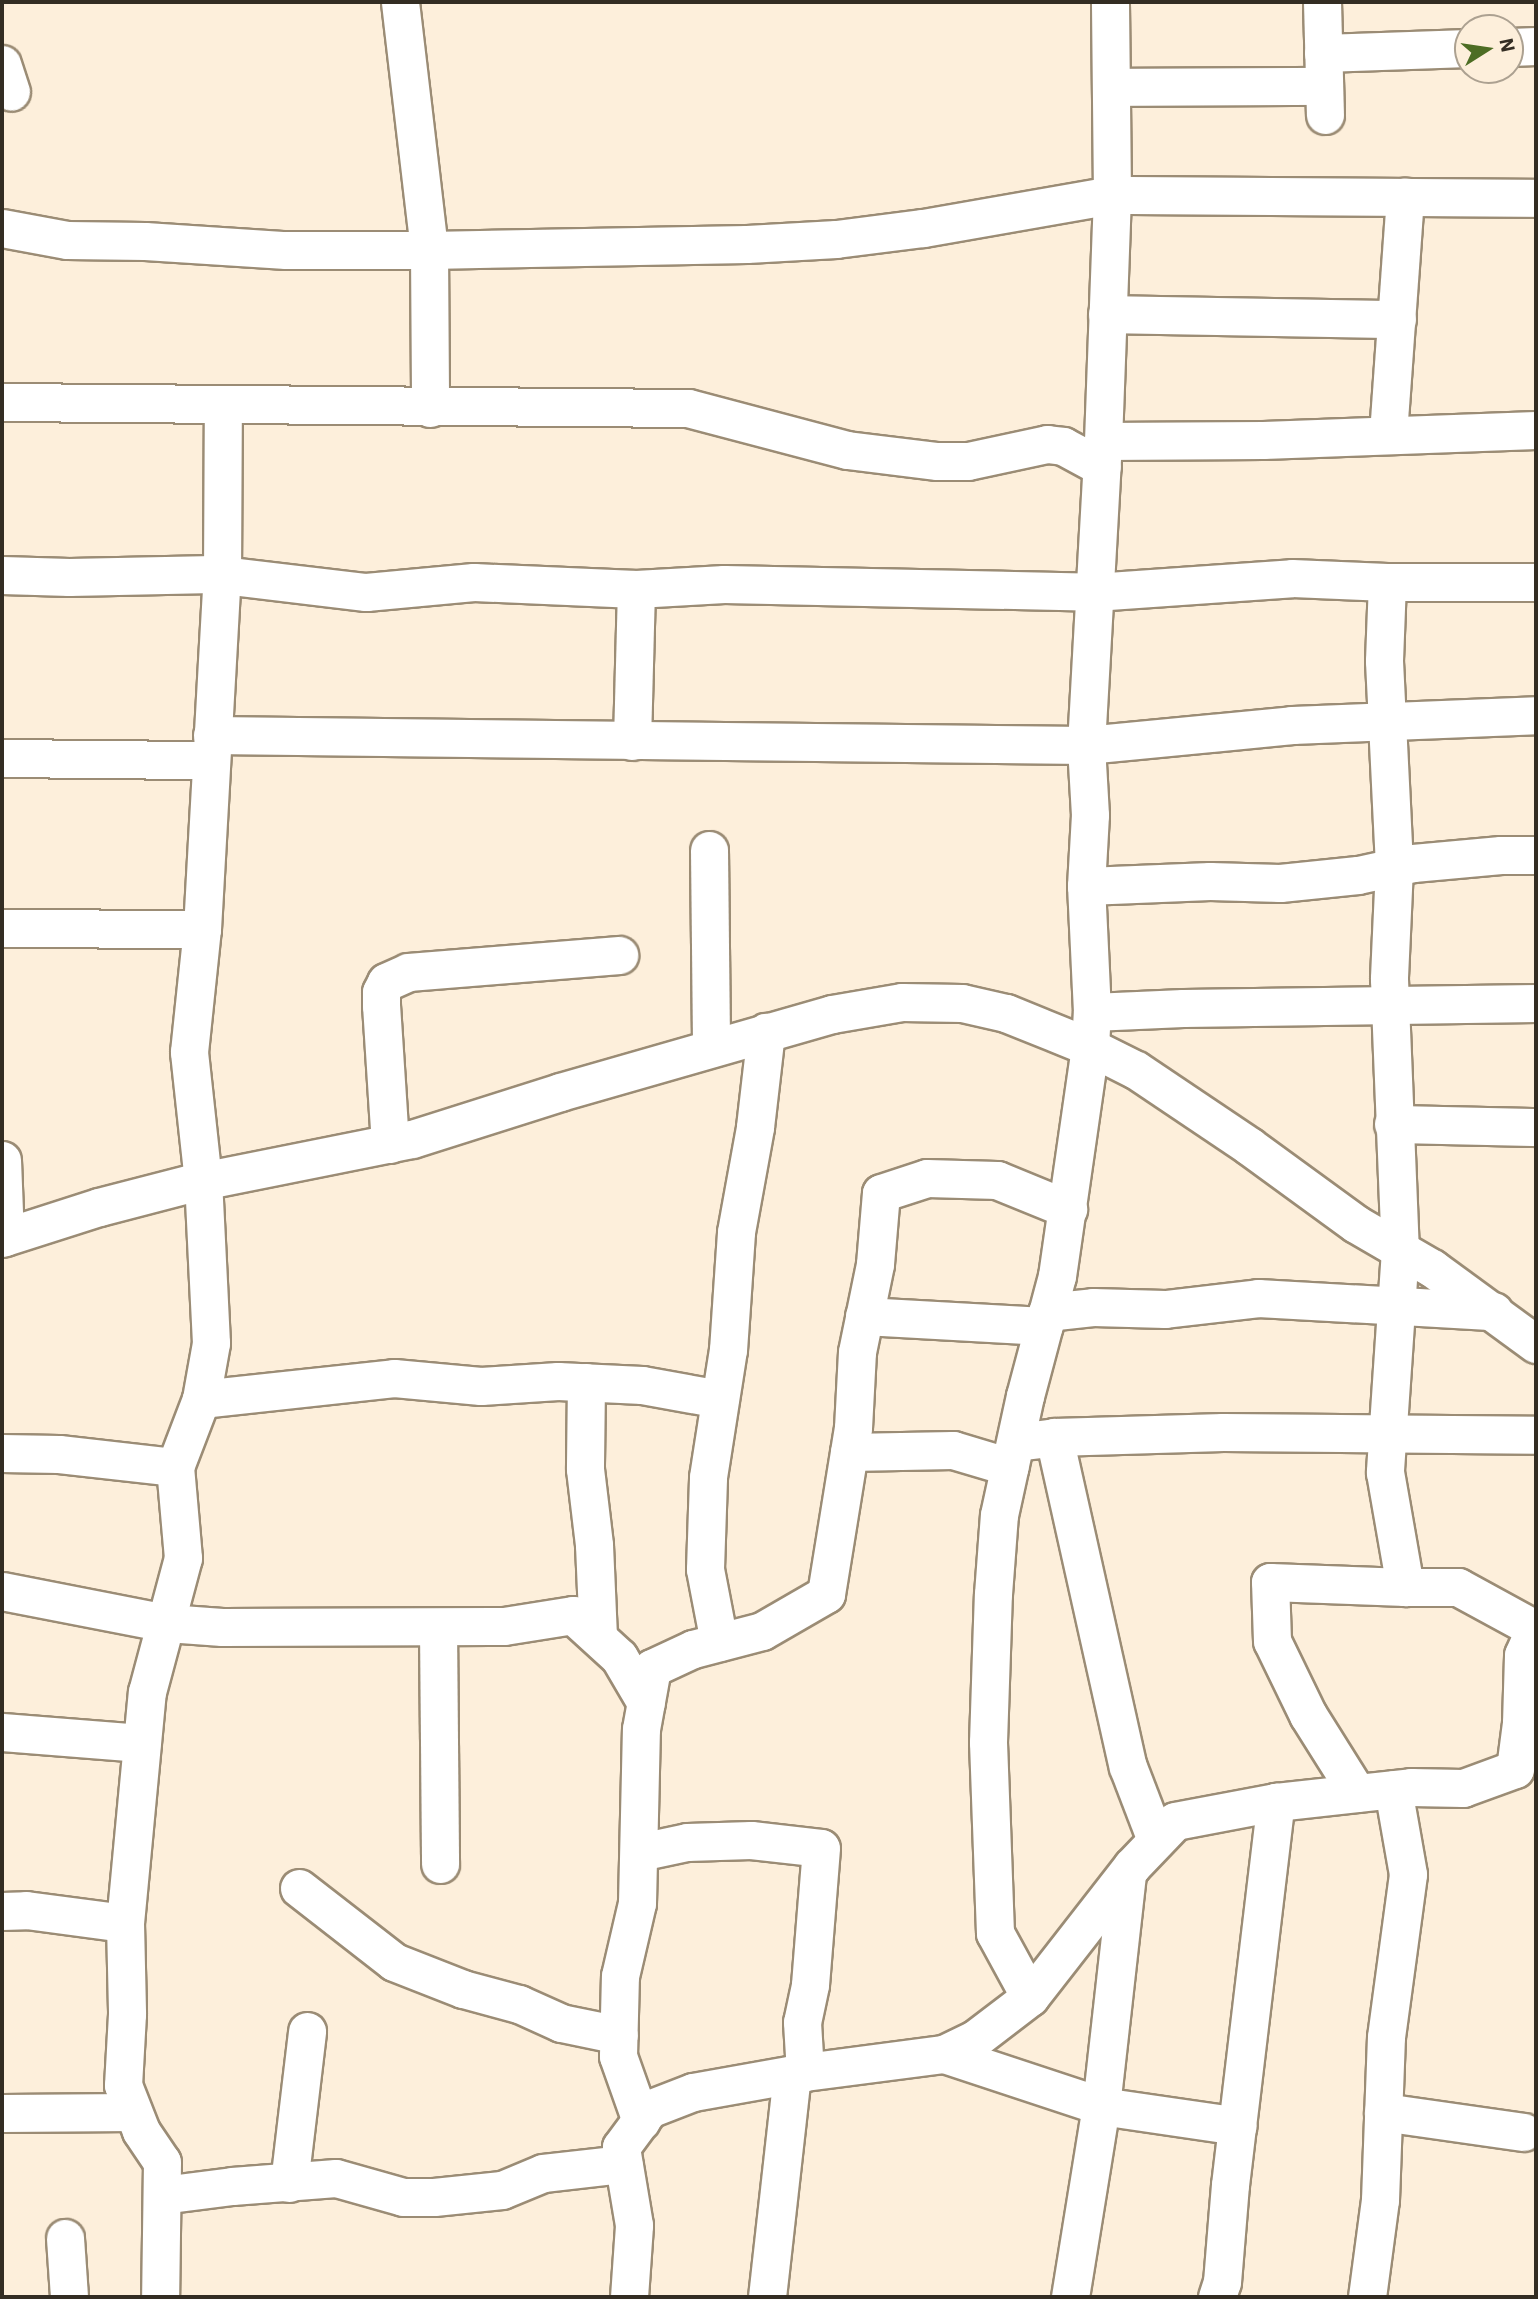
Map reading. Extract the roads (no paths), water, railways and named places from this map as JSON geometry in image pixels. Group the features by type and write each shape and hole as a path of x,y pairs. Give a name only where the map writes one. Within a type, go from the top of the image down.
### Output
{"street":[{"path":"400,2 429,250 430,408"},
{"path":"1030,1997 995,1933 988,1742 993,1594 999,1515 1046,1319 1068,1209 1091,1029 1086,886 1090,815 1086,745 1102,454 1112,195 1110,2"},
{"path":"1322,2 1324,85"},
{"path":"1111,87 1324,85 1454,52"},
{"path":"2,228 67,240 145,241 286,250 747,244 836,239 923,228 1112,195 1536,198"},
{"path":"1388,434 1405,197"},
{"path":"1107,314 1397,319"},
{"path":"2,402 430,408 688,408 847,450 937,461 968,461 1047,444 1102,454 1264,440 1536,430"},
{"path":"160,2297 162,2162 141,2131 123,2085 127,2014 125,1923 147,1692 183,1558 174,1467 201,1399 211,1343 203,1181 189,1052 202,929 222,575 223,405"},
{"path":"2,575 222,575 366,592 474,582 636,589 724,583 1094,592 1292,578 1387,582 1536,582"},
{"path":"1387,582 1384,661 1394,867 1390,1004 1400,1250 1398,1307 1385,1435 1385,1472 1405,1587"},
{"path":"632,741 636,589"},
{"path":"2,758 211,748 632,741 1086,745 1292,724 1536,715"},
{"path":"709,850 711,1048"},
{"path":"1086,886 1210,881 1280,883 1500,855 1536,855"},
{"path":"2,932 202,929"},
{"path":"390,1144 380,1006 381,992 386,982 408,972 619,955"},
{"path":"2,1160 3,1237 99,1207 203,1181 390,1144 766,1032 832,1014 902,1002 961,1003 1091,1029 1390,1004 1536,1003"},
{"path":"1091,1029 1136,1070 1249,1146 1356,1224 1494,1311 1536,1344"},
{"path":"719,1642 705,1569 708,1477 728,1350 736,1232 755,1127 766,1032"},
{"path":"1393,1124 1536,1127"},
{"path":"641,2121 618,2056 618,2035 620,1976 638,1903 641,1729 652,1668 693,1648 762,1631 826,1594 849,1452 857,1352 875,1264 881,1193 927,1178 997,1180 1068,1209"},
{"path":"864,1316 1046,1319 1093,1307 1165,1309 1258,1298 1494,1311"},
{"path":"201,1399 394,1378 481,1386 586,1382 642,1385 720,1399"},
{"path":"586,1382 585,1469 594,1545 598,1637"},
{"path":"849,1452 953,1450 1013,1455 1054,1437 1223,1432 1536,1435"},
{"path":"1054,1437 1128,1767 1157,1840"},
{"path":"2,1453 59,1454 174,1467"},
{"path":"629,2297 634,2225 621,2147 649,2109 694,2092 799,2073 944,2054 975,2039 1030,1997 1127,1874 1175,1821 1276,1802 1357,1793 1393,1789 1463,1788 1515,1769 1527,1750 1521,1723 1522,1655 1535,1628 1458,1587 1270,1582 1272,1641 1308,1715 1357,1793"},
{"path":"2,1591 167,1623 222,1627 504,1626 573,1615 619,1657 646,1703"},
{"path":"438,1627 440,1864"},
{"path":"2,1732 142,1743"},
{"path":"1367,2297 1380,2200 1386,2037 1408,1874 1393,1789"},
{"path":"1217,2297 1222,2282 1276,1802"},
{"path":"640,1852 687,1842 751,1840 821,1848 810,1985 802,2021 799,2073 766,2297"},
{"path":"1070,2297 1101,2106 1127,1874"},
{"path":"299,1888 394,1962 463,1989 519,2004 561,2023 618,2035"},
{"path":"2,1912 26,1910 125,1923"},
{"path":"289,2183 307,2031"},
{"path":"944,2054 1101,2106 1238,2126"},
{"path":"2,2113 133,2112"},
{"path":"1383,2112 1524,2132"},
{"path":"162,2195 232,2186 336,2178 403,2197 434,2197 502,2190 543,2173 623,2164"},
{"path":"65,2238 69,2297"}]}
